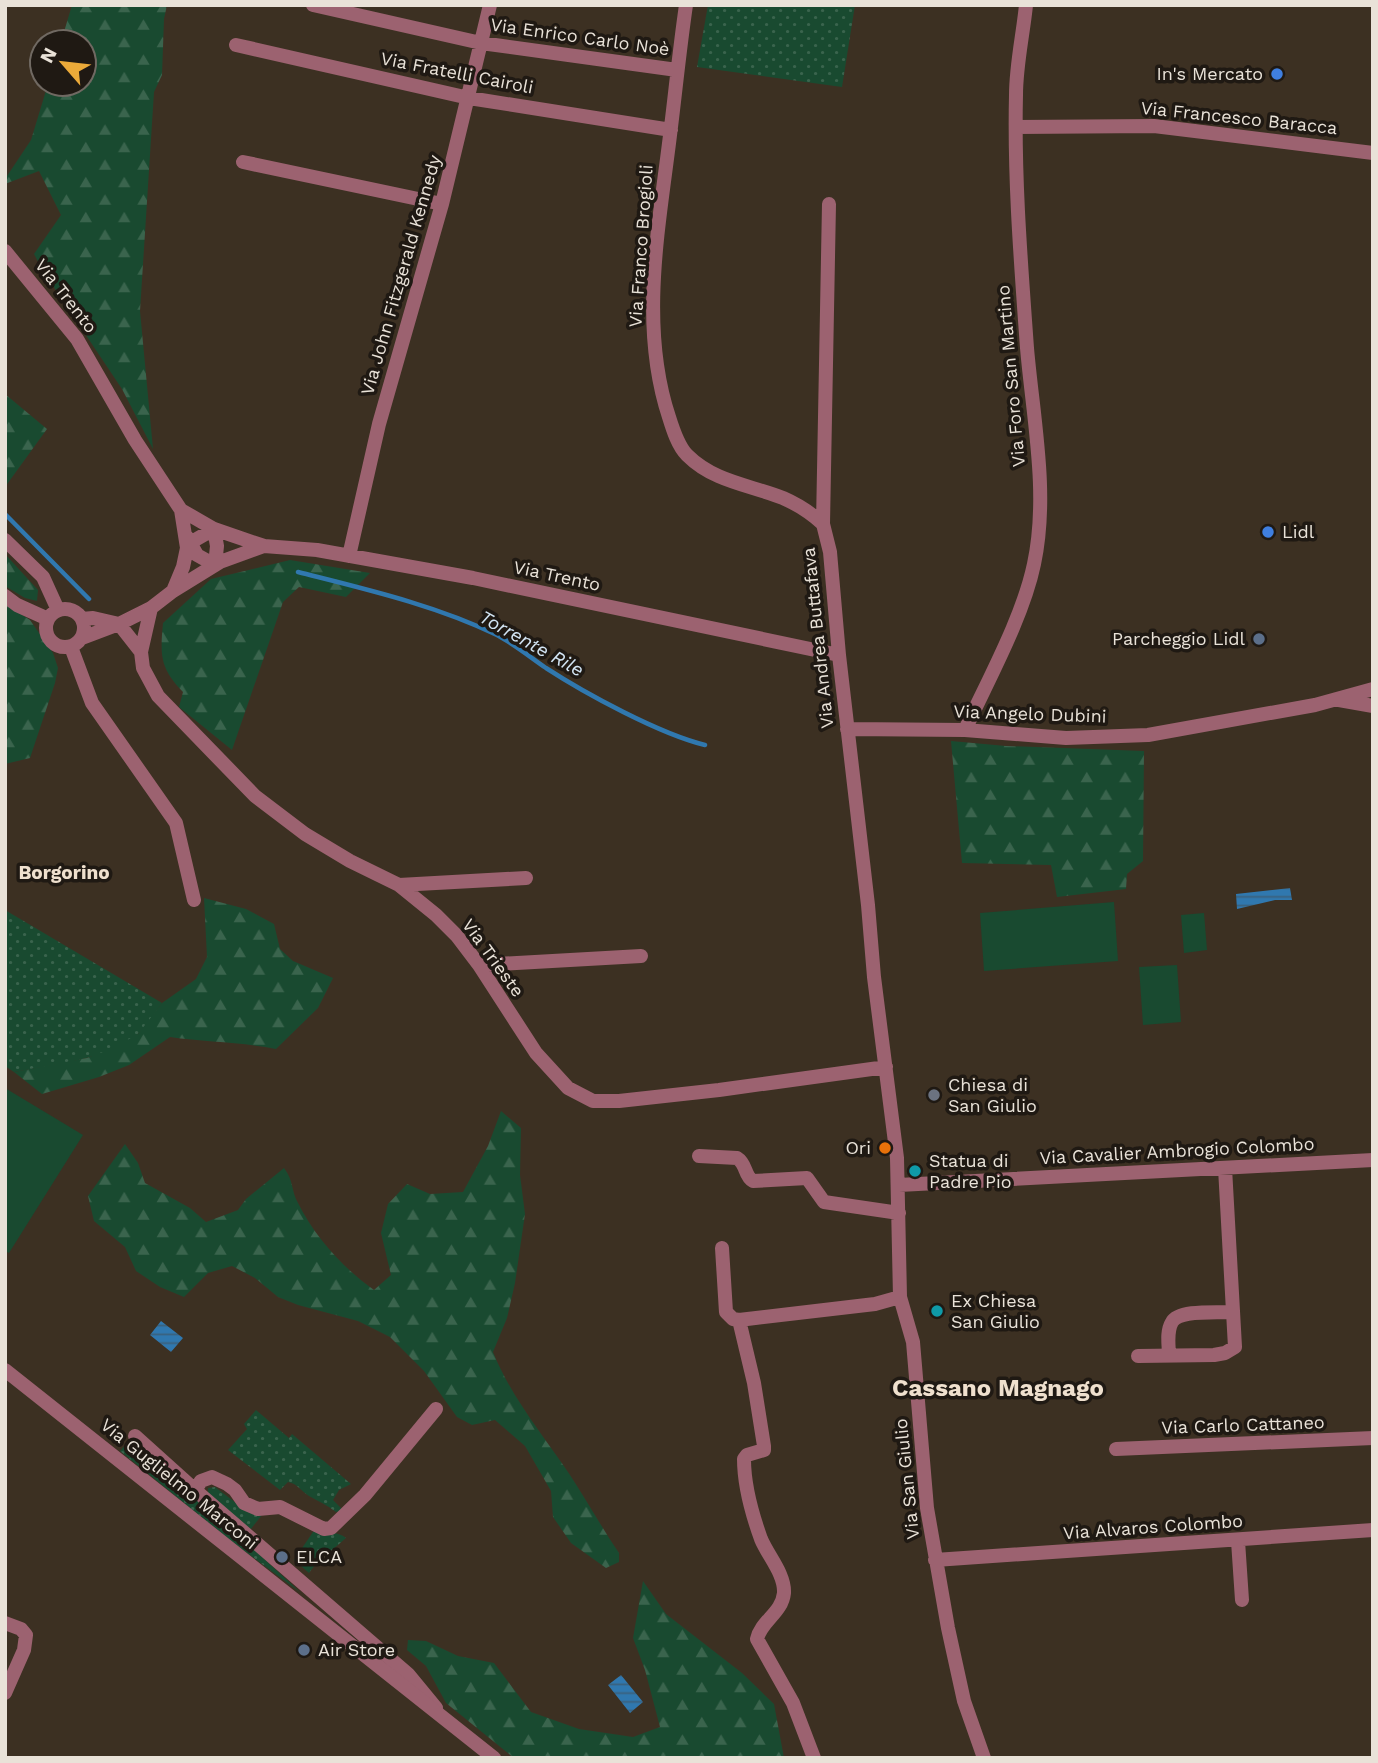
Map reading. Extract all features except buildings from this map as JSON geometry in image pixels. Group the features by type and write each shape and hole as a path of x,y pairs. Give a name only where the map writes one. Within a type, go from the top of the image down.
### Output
{"street":[{"name":"Via Enrico Carlo Noè","path":"313,5 481,43 677,70"},
{"name":"Via John Fitzgerald Kennedy","path":"349,556 379,424 442,204 490,5"},
{"name":"Via Franco Brogioli","path":"686,5 660,206 653,306 655,359 663,401 684,453 704,471 805,508 823,524"},
{"name":"Via Foro San Martino","path":"965,730 1024,601 1034,565 1039,531 1038,476 1020,250 1016,127 1016,92 1026,5"},
{"name":"Via Fratelli Cairoli","path":"236,45 469,98 671,130"},
{"name":"Via Francesco Baracca","path":"1016,127 1154,126 1373,153"},
{"path":"243,162 442,204"},
{"name":"Via Andrea Buttafava","path":"828,204 823,524 830,552 847,729 886,1067"},
{"name":"Via Trento","path":"5,251 77,339 135,440 181,510 188,542 183,567 173,591"},
{"name":"Via Trento","path":"181,510 214,529 264,546 317,550 473,578 839,655"},
{"path":"214,529 217,546 215,565 197,555 188,542 214,529"},
{"path":"5,540 43,577 53,615 46,632 48,638 58,646 76,642 119,624"},
{"name":"Via Trento","path":"119,624 151,608 215,565 264,546"},
{"path":"5,596 17,604 53,615 71,610 82,619 84,632 76,642"},
{"path":"141,652 151,608"},
{"path":"82,619 93,618 119,624"},
{"name":"Via Trieste","path":"119,624 141,652 143,668 158,696 255,796 323,845 400,885 450,929 479,965 536,1053 568,1088 593,1101 619,1101 886,1067"},
{"path":"76,642 92,702 176,823 194,900"},
{"name":"Via Angelo Dubini","path":"847,729 965,730 1066,738 1149,735 1315,705 1373,689"},
{"name":"Via Angelo Dubini","path":"1334,699 1372,705"},
{"path":"400,885 526,878"},
{"path":"479,965 641,956"},
{"name":"Via San Giulio","path":"886,1067 900,1185 900,1297 912,1342 927,1508 964,1701 984,1758"},
{"path":"699,1156 737,1158 743,1161 748,1175 754,1181 807,1178 824,1202 900,1213"},
{"name":"Via Cavalier Ambrogio Colombo","path":"900,1185 1373,1160"},
{"path":"1138,1356 1225,1353 1235,1347 1225,1168"},
{"path":"722,1248 726,1312 733,1319 831,1310 875,1304 900,1297"},
{"path":"1169,1356 1168,1335 1170,1324 1175,1318 1183,1314 1232,1312"},
{"path":"739,1320 754,1383 764,1446 764,1450 747,1455 744,1459 747,1488 761,1538 783,1580 784,1595 779,1608 758,1631 757,1639 793,1703 814,1758"},
{"name":"Via Guglielmo Marconi","path":"5,1370 494,1758"},
{"path":"195,1490 201,1481 212,1477 235,1490 244,1503 258,1509 280,1507 324,1529 331,1528 339,1523 436,1409"},
{"path":"135,1436 408,1674 445,1720"},
{"name":"Via Carlo Cattaneo","path":"1116,1449 1373,1438"},
{"name":"Via Alvaros Colombo","path":"936,1560 1373,1530"},
{"path":"1238,1541 1242,1600"},
{"path":"5,1623 22,1629 26,1635 24,1650 5,1693"}],"green space":[{"path":"72,5 167,5 162,75 154,92 140,311 153,449 122,389 34,254 61,215 39,171 5,184 5,179 31,140 44,98 98,98 98,28 65,28"},
{"path":"708,5 855,5 842,87 697,67"},
{"path":"5,394 47,429 5,487"},
{"path":"5,554 38,590 37,601 25,598 5,586"},
{"path":"290,560 370,573 346,597 299,587 283,602 232,750 179,707 183,692 170,676 163,661 163,623 211,579"},
{"path":"5,604 30,620 53,653 58,668 30,758 5,764"},
{"path":"951,741 1006,746 1144,751 1143,861 1127,874 1126,889 1057,897 1051,865 962,863"},
{"path":"204,898 246,909 274,924 280,949 293,961 333,978 318,1008 276,1049 170,1037 129,1065 42,1094 14,1072 87,1058 138,1034 162,1003 196,979 207,957"},
{"path":"1114,902 1118,961 984,971 980,913"},
{"path":"5,910 162,1003 138,1034 112,1050 79,1060 14,1072 5,1066"},
{"path":"1204,913 1207,950 1184,953 1181,915"},
{"path":"1177,965 1181,1022 1143,1025 1139,967"},
{"path":"5,1088 83,1135 9,1253 5,1251"},
{"path":"501,1111 521,1128 520,1175 525,1214 507,1318 493,1352 518,1400 619,1553 619,1562 606,1568 571,1543 553,1517 551,1491 525,1446 495,1420 472,1425 457,1417 424,1371 390,1337 358,1321 278,1297 255,1278 232,1266 208,1273 184,1297 160,1287 136,1271 125,1247 94,1221 88,1196 125,1144 138,1163 145,1183 190,1208 206,1222 238,1210 246,1199 284,1168 298,1203 321,1240 351,1272 374,1290 391,1275 381,1233 388,1204 407,1184 430,1194 463,1192 488,1146"},
{"path":"256,1410 289,1438 292,1434 351,1484 339,1490 333,1500 343,1510 336,1512 288,1482 280,1490 228,1450 247,1429 244,1424"},
{"path":"132,1437 301,1593 231,1541 120,1451"},
{"path":"215,1487 244,1509 262,1515 250,1530 208,1496 208,1488"},
{"path":"315,1529 346,1538 309,1573 294,1560"},
{"path":"643,1581 666,1614 742,1673 774,1704 784,1758 514,1758 446,1703 426,1666 407,1650 408,1640 426,1641 458,1656 494,1663 531,1712 579,1729 633,1737 660,1727 645,1670 633,1638"}],"water":[{"path":"1290,888 1292,900 1275,900 1237,909 1236,894"},
{"path":"161,1321 183,1338 171,1352 150,1335"},
{"path":"621,1675 643,1702 630,1713 608,1685"}],"waterway":[{"name":"Torrente Rile","path":"5,514 89,599"},
{"name":"Torrente Rile","path":"298,572 399,599 473,624 503,639 602,701 645,723 705,745"}],"place":[{"name":"In's Mercato","path":"1277,74"},
{"name":"Lidl","path":"1268,532"},
{"name":"Parcheggio Lidl","path":"1259,639"},
{"name":"Chiesa di San Giulio","path":"934,1095"},
{"name":"Ori","path":"885,1148"},
{"name":"Statua di Padre Pio","path":"915,1171"},
{"name":"Ex Chiesa San Giulio","path":"937,1311"},
{"name":"ELCA","path":"282,1557"},
{"name":"Air Store","path":"304,1650"}],"district":[{"name":"Borgorino","path":"64,872"},
{"name":"Cassano Magnago","path":"998,1388"}]}
